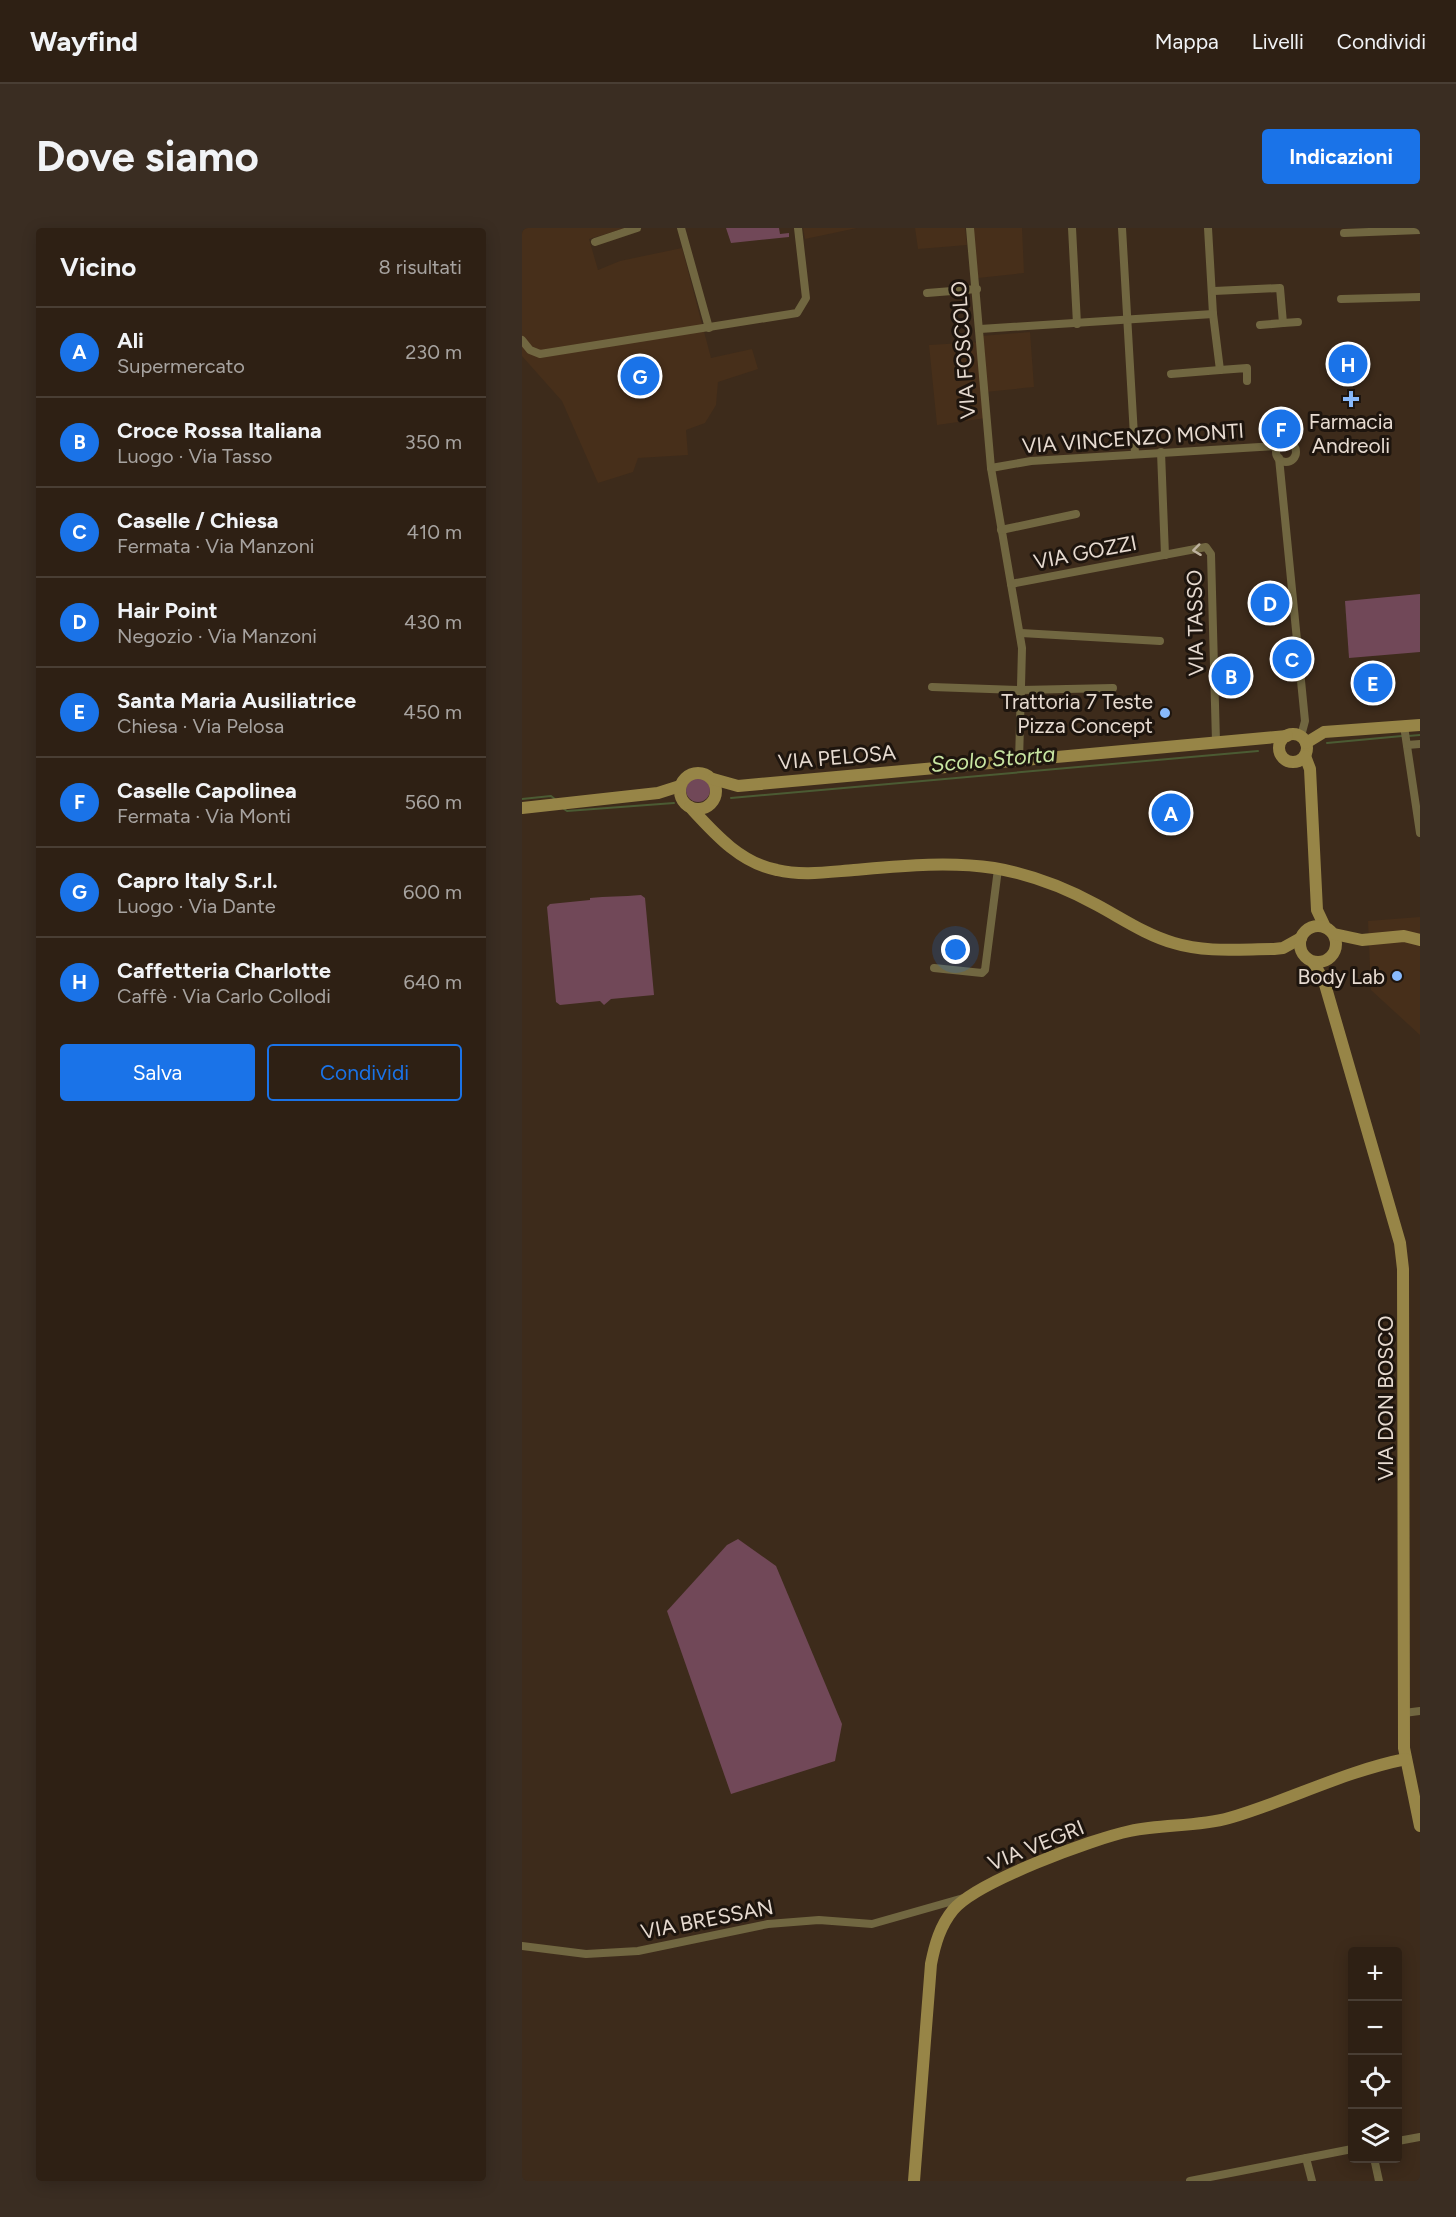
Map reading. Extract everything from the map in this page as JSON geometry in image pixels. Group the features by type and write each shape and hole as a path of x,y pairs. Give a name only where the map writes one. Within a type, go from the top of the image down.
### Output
{"main road":[{"path":"1280,750 1281,742 1287,736 1304,740 1324,732 1406,736 1420,724"},
{"name":"VIA PELOSA","path":"684,797 692,773 703,773 713,779 738,786 1287,736"},
{"path":"1263,737 1310,779"},
{"path":"1293,762 1305,756 1304,740"},
{"name":"VIA DON BOSCO","path":"1305,756 1310,779 1317,910 1329,931 1332,955 1324,981"},
{"path":"713,779 717,791 711,816 717,835"},
{"name":"VIA PELOSA","path":"522,808 658,793 684,797 701,809 738,786"},
{"path":"684,797 717,835 752,862 777,870 810,873 943,865 998,869 1058,887 1095,903 1145,932 1175,944 1208,949 1283,948 1308,959 1332,955 1362,940"},
{"name":"VIA DON BOSCO","path":"1317,910 1305,934 1308,959 1324,981 1400,1243 1403,1269 1404,1713 1406,1759 1420,1826"},
{"path":"1283,948 1305,934 1329,931 1362,940 1404,936 1420,940"},
{"name":"VIA VEGRI","path":"914,2181 931,1964 935,1943 944,1924 967,1897 1011,1875 1106,1838 1130,1831 1228,1818 1406,1759"}],"street":[{"path":"595,242 637,228"},
{"path":"681,228 709,328"},
{"path":"522,340 530,350 540,354 603,346 797,313 806,298 798,228"},
{"name":"VIA FOSCOLO","path":"970,228 991,468 1021,633 1018,762"},
{"path":"1072,228 1077,324"},
{"path":"1122,228 1135,453"},
{"path":"1208,228 1214,291 1213,314 1220,370"},
{"path":"1344,233 1420,230"},
{"path":"1214,291 1280,288 1283,323"},
{"path":"927,293 977,289"},
{"path":"1341,299 1420,297"},
{"path":"980,329 1213,314"},
{"path":"1260,325 1298,322"},
{"path":"1171,374 1247,368 1247,381"},
{"path":"1280,472 1296,455 1294,446 1286,441 1277,446 1305,721 1304,740"},
{"name":"VIA VINCENZO MONTI","path":"991,468 1031,461 1277,446"},
{"path":"1161,452 1166,555"},
{"path":"1279,458 1290,461"},
{"path":"1001,530 1076,514"},
{"name":"VIA TASSO","path":"1166,555 1206,547 1211,554 1216,742"},
{"name":"VIA GOZZI","path":"1011,584 1166,555"},
{"path":"1021,633 1160,641"},
{"path":"933,687 1021,690 1113,688"},
{"path":"1305,721 1324,732"},
{"path":"1406,736 1420,744"},
{"path":"1406,736 1420,833"},
{"path":"934,968 973,974 982,973 985,970 998,869"},
{"path":"1404,1713 1420,1711"},
{"name":"VIA BRESSAN","path":"522,1946 586,1954 626,1952 768,1924 819,1920 872,1924 967,1897"},
{"path":"1402,2140 1420,2137"},
{"path":"1190,2181 1348,2150"},
{"path":"1306,2158 1312,2181"},
{"path":"1375,2163 1379,2181"}],"shaded area":[{"path":"522,228 626,228 589,239 598,270 620,261 682,248 711,358 752,349 758,369 718,382 716,405 705,423 686,430 688,455 638,458 633,472 598,483 562,401 522,356"},
{"path":"726,228 779,228 780,234 789,233 789,237 731,243"},
{"path":"803,228 857,228 805,239"},
{"path":"915,228 965,228 967,245 918,249"},
{"path":"973,228 1022,228 1024,273 978,278"},
{"path":"1030,332 1034,387 985,392 986,418 937,425 929,345 981,342 981,336"},
{"path":"1420,594 1420,652 1349,658 1345,601"},
{"path":"698,778 707,781 710,790 707,799 698,802 689,799 686,790 689,781"},
{"path":"641,895 645,898 654,995 611,999 604,1005 600,1001 560,1005 556,1002 547,907 550,904 590,900 590,898"},
{"path":"1420,917 1420,1035 1371,990 1368,921"},
{"path":"738,1539 776,1566 842,1724 835,1761 731,1794 667,1611 727,1545"}],"waterway":[{"name":"Scolo Storta","path":"1408,736 1420,735"},
{"name":"Scolo Storta","path":"1327,743 1402,736"},
{"name":"Scolo Storta","path":"731,798 1258,751"},
{"name":"Scolo Storta","path":"522,799 551,796 556,800"},
{"name":"Scolo Storta","path":"564,809 567,811 674,803"}],"place":[{"name":"Caffetteria Charlotte","path":"1348,364"},
{"name":"Capro Italy S.r.l.","path":"640,376"},
{"name":"Farmacia Andreoli","path":"1351,399"},
{"name":"Caselle Capolinea","path":"1281,429"},
{"name":"Hair Point","path":"1270,603"},
{"name":"Caselle / Chiesa","path":"1292,659"},
{"name":"Croce Rossa Italiana","path":"1231,676"},
{"name":"Santa Maria Ausiliatrice","path":"1373,683"},
{"name":"Trattoria 7 Teste Pizza Concept","path":"1165,713"},
{"name":"Ali","path":"1171,813"},
{"name":"Body Lab","path":"1397,976"}]}
